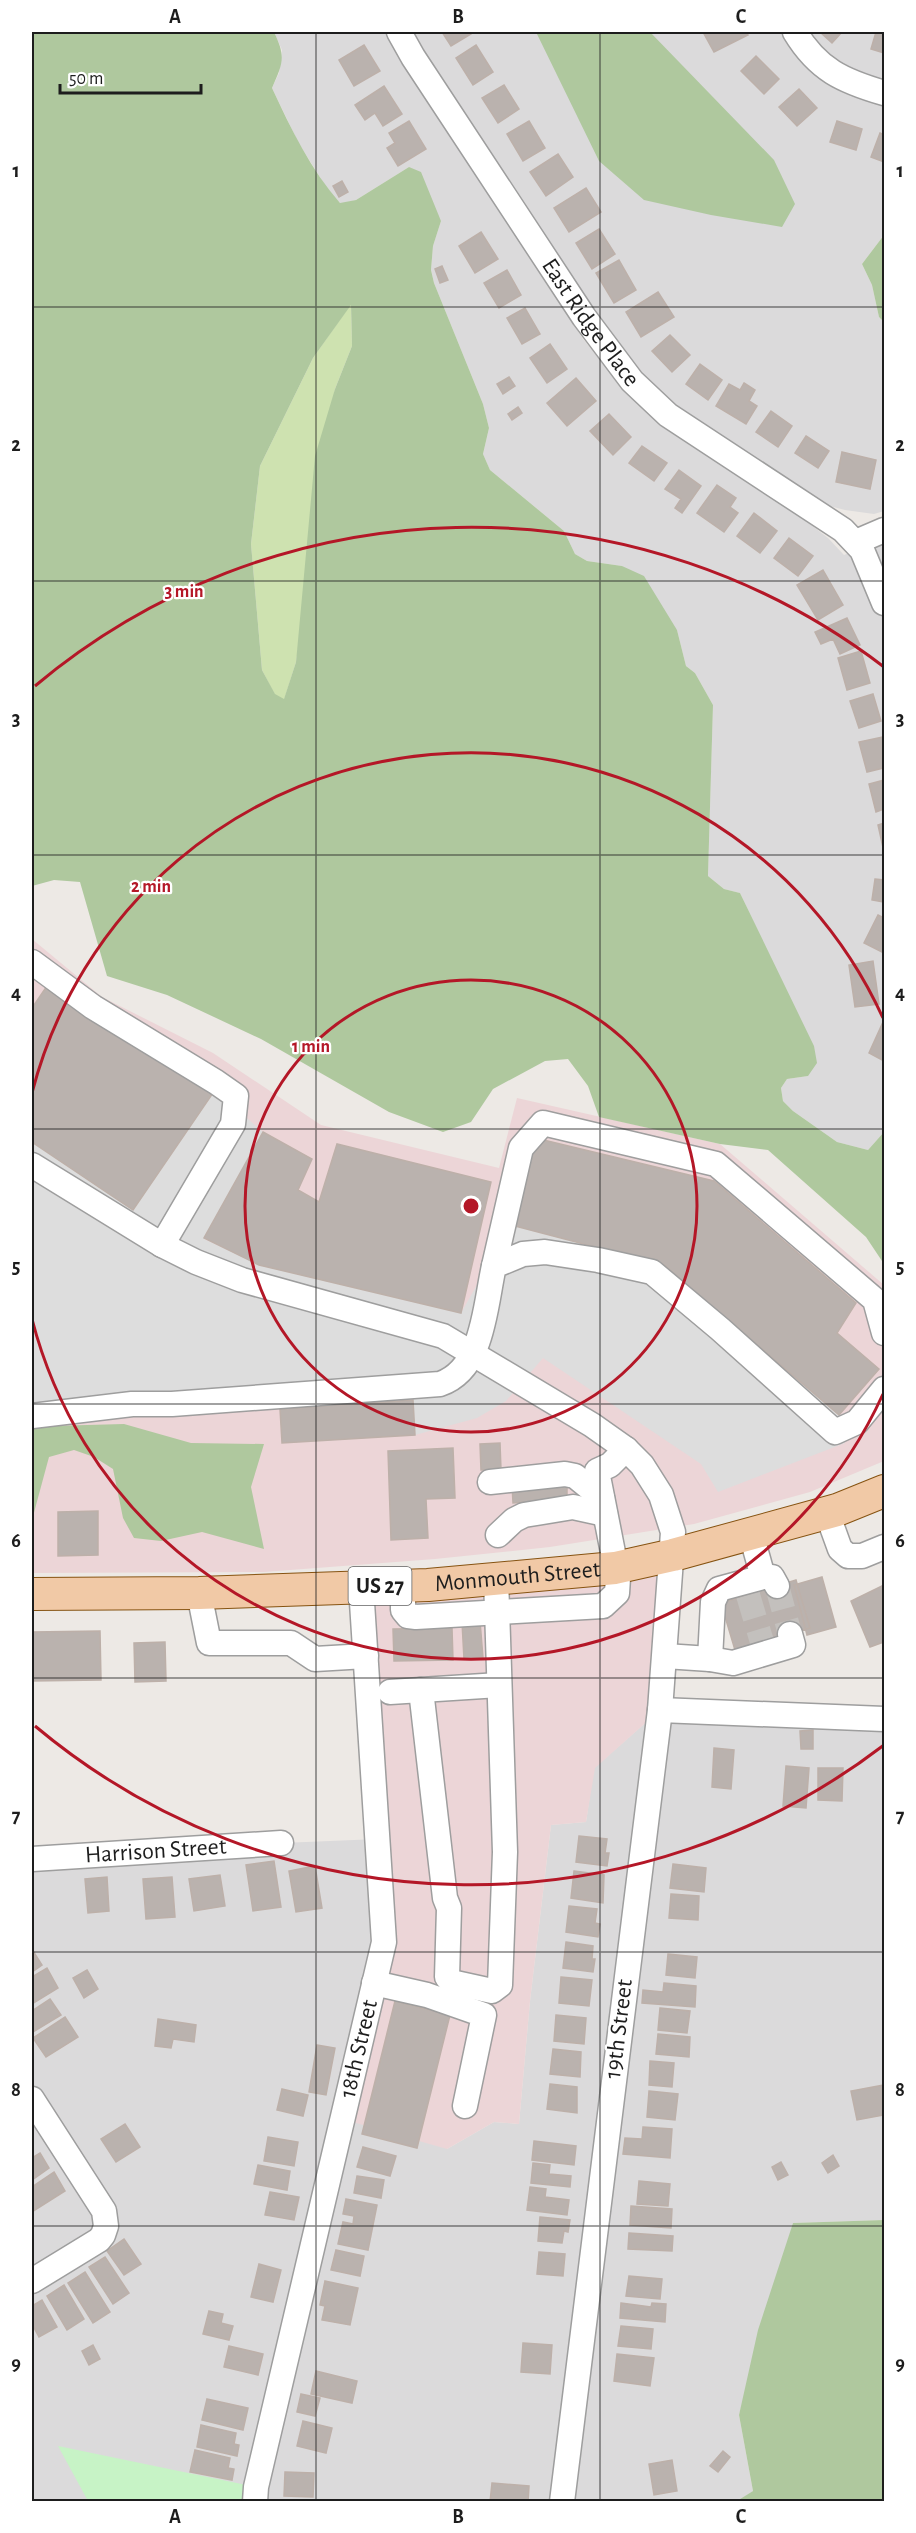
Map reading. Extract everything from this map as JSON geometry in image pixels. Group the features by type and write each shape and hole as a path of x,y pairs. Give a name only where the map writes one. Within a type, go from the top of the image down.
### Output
{"main road":[{"name":"Monmouth Street","path":"32,1594 199,1593 403,1586 615,1568 673,1556 827,1513 885,1491"},
{"path":"32,1609 62,1608 84,1595"}],"street":[{"name":"East Ridge Place","path":"399,32 413,57 578,308 632,381 668,415 843,530 856,542"},
{"path":"795,32 806,49 830,72 856,84 885,93"},
{"path":"885,530 856,542 867,559 885,603"},
{"path":"32,962 84,1001 236,1096 233,1124 162,1245"},
{"path":"32,1416 132,1404 428,1386 453,1379 461,1372 472,1355 483,1321 521,1148 543,1123 716,1164 875,1300 885,1333"},
{"name":"19th Street","path":"32,1165 162,1245 242,1280 442,1336 592,1425 626,1449 642,1465 661,1495 674,1532 660,1710 562,2502"},
{"path":"494,1266 523,1254 545,1252 598,1260 652,1272 720,1329 835,1432 857,1422 885,1389"},
{"path":"403,1586 403,1610 408,1616 416,1617 603,1606 617,1593 618,1578 597,1471 610,1465 626,1449"},
{"path":"490,1482 565,1474 575,1476 604,1506"},
{"path":"498,1535 514,1520 524,1515 573,1507 604,1506"},
{"path":"827,1513 840,1549 848,1556 862,1556 885,1547"},
{"path":"710,1659 713,1602 719,1589 758,1585 751,1534"},
{"path":"421,1690 449,1908 447,1977 451,1982 492,1991 500,1985 506,1852 496,1578"},
{"name":"18th Street","path":"255,2502 256,2487 384,1942 361,1587"},
{"path":"199,1593 209,1643 291,1643 315,1659 366,1656"},
{"path":"665,1656 733,1663 764,1648 793,1645 790,1634"},
{"path":"390,1692 499,1685"},
{"path":"660,1710 885,1719"},
{"name":"Harrison Street","path":"32,1859 281,1843"},
{"path":"374,1983 427,1995 484,2016 465,2106"},
{"path":"32,2099 85,2179 104,2211 106,2219 103,2235 99,2240 32,2281"}],"shaded area":[{"path":"274,32 388,32 583,339 627,393 793,511 828,538 844,555 884,539 884,1132 868,1150 837,1142 793,1111 783,1101 781,1088 787,1079 808,1076 766,948 740,893 724,889 708,876 713,705 695,673 686,666 677,630 622,566 587,561 575,554 564,531 490,470 483,454 489,428 483,404 434,283 431,270 433,246 441,221 409,167 356,200 341,204 328,190 298,142 272,88 279,73 282,50"},
{"path":"413,32 884,32 884,235 862,264 872,285 879,317 884,322 884,511 874,514 818,503 681,412 657,391 585,302 534,217 442,80"},
{"path":"32,939 102,997 213,1053 321,1125 499,1168 517,1098 720,1144 884,1285 884,1461 810,1492 694,1524 550,1547 435,1559 264,1572 32,1573"},
{"path":"215,1090 263,1132 204,1239 259,1265 461,1313 511,1225 664,1265 839,1415 845,1443 718,1492 701,1464 543,1358 506,1401 477,1418 415,1435 413,1400 395,1388 32,1416 32,1142 133,1210"},
{"path":"673,1555 660,1710 595,1768 586,1822 551,1825 530,2001 519,2124 494,2122 447,2149 342,2119 384,1942 361,1587"},
{"path":"660,1710 884,1719 884,2220 793,2223 739,2415 753,2491 737,2502 32,2502 32,1859 378,1839 447,2149 494,2122 519,2124 530,2001 551,1825 586,1822 594,1768"}],"green space":[{"path":"32,32 274,32 282,60 272,88 311,163 340,203 356,200 409,167 421,172 441,221 433,246 431,270 434,283 483,404 489,428 483,454 490,470 564,531 575,554 587,561 622,566 644,576 677,630 686,666 695,673 713,705 708,876 724,889 740,893 814,1046 817,1063 808,1076 787,1079 781,1088 783,1101 793,1111 837,1142 868,1150 884,1132 884,1264 866,1237 768,1150 720,1144 599,1117 588,1086 568,1059 545,1061 493,1089 471,1122 443,1132 389,1112 261,1039 167,995 107,976 80,882 54,880 32,886","holes":["351,305 352,346 335,389 315,456 296,662 284,699 275,694 262,670 251,544 260,466 313,358"]},
{"path":"536,32 650,32 774,160 795,204 782,227 711,215 644,200 599,161"},
{"path":"884,235 884,322 879,317 872,285 862,264"},
{"path":"351,304 352,346 335,389 296,662 284,700 275,695 262,670 251,544 260,466 313,358"},
{"path":"124,1424 191,1443 264,1444 251,1487 264,1549 202,1532 161,1541 134,1538 123,1518 113,1469 94,1457 74,1450 49,1457 32,1520 32,1429 50,1426"},
{"path":"884,2220 884,2501 737,2501 753,2491 739,2415 758,2330 793,2223"},
{"path":"58,2446 256,2487 255,2501 88,2501"}],"building":[{"path":"442,32 470,32 471,34 451,46"},
{"path":"703,32 746,32 748,35 714,52"},
{"path":"820,32 842,32 832,43"},
{"path":"876,32 884,32 884,53 871,49"},
{"path":"364,45 380,71 354,86 339,60"},
{"path":"476,45 493,72 473,85 456,58"},
{"path":"756,56 779,79 764,94 741,71"},
{"path":"504,85 519,109 498,123 482,98"},
{"path":"384,86 402,114 383,126 375,113 365,120 355,105"},
{"path":"799,89 817,108 797,126 779,107"},
{"path":"409,121 426,149 398,166 387,148 395,143 389,133"},
{"path":"529,121 545,148 523,161 507,134"},
{"path":"837,121 862,129 856,150 830,142"},
{"path":"880,133 884,135 884,162 871,157"},
{"path":"558,154 573,177 546,196 530,172"},
{"path":"342,181 348,192 339,197 333,186"},
{"path":"586,188 601,212 569,232 554,208"},
{"path":"599,229 615,254 592,269 576,243"},
{"path":"481,232 498,259 475,273 459,246"},
{"path":"619,260 636,290 614,303 596,273"},
{"path":"442,266 448,280 440,283 435,269"},
{"path":"507,270 521,295 499,308 484,283"},
{"path":"658,292 674,317 641,337 626,312"},
{"path":"525,308 540,334 522,344 507,318"},
{"path":"670,335 690,355 672,372 652,351"},
{"path":"550,344 567,369 547,383 530,358"},
{"path":"700,364 722,380 708,400 686,384"},
{"path":"509,377 515,386 503,394 497,384"},
{"path":"576,378 596,401 567,426 547,403"},
{"path":"744,383 755,390 749,401 757,406 746,424 716,406 729,384 740,390"},
{"path":"518,407 522,413 512,420 508,414"},
{"path":"771,411 792,426 778,447 756,432"},
{"path":"609,414 631,437 613,455 590,431"},
{"path":"806,436 829,451 818,468 795,453"},
{"path":"642,446 667,463 654,481 629,463"},
{"path":"842,452 876,460 870,489 836,482"},
{"path":"679,470 701,486 682,513 675,508 681,499 665,489"},
{"path":"717,485 736,498 730,507 738,513 724,532 697,513"},
{"path":"754,513 777,531 760,553 737,536"},
{"path":"789,538 813,556 798,576 774,558"},
{"path":"823,570 843,605 818,620 797,585"},
{"path":"847,618 860,645 840,654 833,639 821,644 815,632"},
{"path":"861,651 870,683 847,690 838,658"},
{"path":"873,694 881,721 859,728 850,701"},
{"path":"883,737 884,768 867,772 859,742"},
{"path":"884,780 884,809 876,812 869,784"},
{"path":"884,823 884,852 878,825"},
{"path":"875,879 884,880 884,902 872,900"},
{"path":"878,915 884,918 884,953 864,943"},
{"path":"873,961 879,1004 855,1007 849,965"},
{"path":"49,983 215,1090 133,1210 32,1142 32,1008"},
{"path":"884,1023 884,1061 869,1053"},
{"path":"263,1132 312,1159 298,1190 319,1202 337,1144 491,1182 461,1313 259,1265 204,1238"},
{"path":"531,1137 714,1181 856,1303 837,1333 879,1369 839,1415 664,1265 511,1225"},
{"path":"413,1400 415,1435 282,1443 280,1409"},
{"path":"500,1443 501,1470 481,1470 480,1444"},
{"path":"453,1448 455,1498 426,1499 428,1538 391,1540 388,1451"},
{"path":"567,1481 567,1499 513,1503 512,1484"},
{"path":"98,1511 98,1555 58,1556 58,1512"},
{"path":"822,1577 836,1627 807,1635 794,1585"},
{"path":"796,1580 810,1628 735,1650 721,1603"},
{"path":"884,1585 884,1642 870,1647 851,1601"},
{"path":"480,1621 483,1658 464,1659 462,1622"},
{"path":"452,1628 453,1660 394,1661 393,1629"},
{"path":"100,1631 101,1680 32,1681 32,1632"},
{"path":"165,1642 166,1681 135,1682 134,1643"},
{"path":"813,1730 813,1749 801,1749 800,1731"},
{"path":"714,1748 734,1750 731,1789 712,1787"},
{"path":"786,1766 809,1768 806,1808 783,1806"},
{"path":"818,1768 843,1768 842,1801 818,1800"},
{"path":"579,1836 607,1839 605,1853 609,1853 607,1866 576,1862"},
{"path":"274,1861 281,1907 253,1911 246,1865"},
{"path":"673,1864 706,1868 704,1892 670,1888"},
{"path":"315,1866 322,1908 296,1912 289,1871"},
{"path":"574,1871 604,1875 603,1903 571,1898"},
{"path":"220,1875 225,1906 194,1911 189,1879"},
{"path":"107,1877 109,1911 88,1913 85,1879"},
{"path":"172,1877 175,1917 146,1919 143,1879"},
{"path":"671,1894 699,1896 698,1920 669,1918"},
{"path":"569,1906 597,1909 595,1923 600,1924 598,1937 566,1932"},
{"path":"566,1942 593,1946 592,1959 595,1959 593,1972 563,1968"},
{"path":"32,1952 42,1965 32,1972"},
{"path":"668,1954 697,1957 695,1978 666,1975"},
{"path":"47,1968 58,1988 32,2004 32,1977"},
{"path":"87,1970 98,1989 84,1998 73,1978"},
{"path":"561,1977 592,1980 589,2006 559,2003"},
{"path":"664,1983 696,1986 695,2007 642,2003 643,1990 663,1992"},
{"path":"50,1999 61,2015 33,2032 32,2011"},
{"path":"395,2001 450,2015 417,2148 362,2134"},
{"path":"660,2008 690,2011 687,2033 658,2030"},
{"path":"556,2015 586,2018 584,2044 554,2041"},
{"path":"65,2017 78,2037 46,2057 33,2038"},
{"path":"158,2019 196,2025 194,2042 173,2039 171,2048 155,2046"},
{"path":"658,2034 690,2037 689,2057 656,2054"},
{"path":"317,2045 335,2048 326,2095 309,2092"},
{"path":"553,2049 581,2052 580,2077 550,2074"},
{"path":"650,2061 674,2063 672,2087 649,2085"},
{"path":"550,2084 577,2087 577,2113 547,2109"},
{"path":"884,2085 884,2115 857,2120 851,2091"},
{"path":"282,2089 308,2095 303,2116 277,2110"},
{"path":"649,2091 678,2094 675,2120 647,2117"},
{"path":"125,2124 140,2147 116,2162 101,2139"},
{"path":"643,2127 672,2129 670,2158 623,2154 625,2138 642,2139"},
{"path":"268,2137 298,2142 294,2166 264,2161"},
{"path":"534,2141 576,2146 574,2165 532,2160"},
{"path":"363,2147 396,2156 390,2176 357,2167"},
{"path":"40,2153 49,2168 32,2180 32,2158"},
{"path":"833,2155 839,2166 828,2173 822,2163"},
{"path":"781,2162 788,2175 778,2180 772,2167"},
{"path":"533,2163 550,2165 549,2174 571,2176 570,2187 531,2183"},
{"path":"258,2165 290,2171 287,2190 254,2184"},
{"path":"54,2172 65,2191 32,2212 32,2187"},
{"path":"357,2176 384,2180 381,2198 354,2193"},
{"path":"639,2181 670,2184 668,2206 637,2204"},
{"path":"530,2187 546,2189 545,2197 569,2200 567,2215 527,2210"},
{"path":"270,2192 299,2197 294,2220 265,2215"},
{"path":"346,2199 377,2205 368,2250 338,2244 343,2222 353,2224 354,2216 343,2214"},
{"path":"631,2206 672,2209 671,2228 630,2225"},
{"path":"540,2217 570,2220 568,2232 564,2231 562,2243 538,2241"},
{"path":"629,2233 673,2236 672,2251 628,2249"},
{"path":"124,2239 141,2264 124,2275 107,2251"},
{"path":"336,2250 364,2256 360,2276 331,2270"},
{"path":"539,2252 565,2254 563,2276 537,2274"},
{"path":"105,2257 129,2293 113,2304 89,2267"},
{"path":"259,2264 281,2270 273,2302 251,2297"},
{"path":"85,2272 110,2312 93,2323 68,2283"},
{"path":"629,2276 662,2279 660,2299 626,2296"},
{"path":"325,2281 358,2288 350,2325 322,2320 325,2306 320,2305"},
{"path":"64,2285 84,2319 67,2330 47,2296"},
{"path":"42,2300 57,2327 39,2337 32,2324 32,2306"},
{"path":"621,2303 651,2307 652,2303 666,2304 665,2322 620,2318"},
{"path":"209,2311 223,2314 221,2323 233,2326 229,2340 203,2334"},
{"path":"621,2326 653,2329 651,2349 618,2346"},
{"path":"523,2343 552,2345 550,2374 521,2372"},
{"path":"93,2345 100,2359 89,2365 82,2351"},
{"path":"229,2346 263,2354 258,2375 224,2367"},
{"path":"617,2354 654,2358 650,2386 614,2381"},
{"path":"316,2371 357,2381 352,2403 311,2394"},
{"path":"301,2394 320,2398 315,2416 297,2412"},
{"path":"207,2399 248,2408 243,2430 202,2420"},
{"path":"303,2421 332,2428 326,2453 297,2446"},
{"path":"201,2425 236,2433 234,2444 239,2445 237,2456 197,2447"},
{"path":"195,2450 230,2458 228,2468 234,2469 232,2480 190,2472"},
{"path":"723,2451 730,2457 718,2472 710,2466"},
{"path":"672,2460 677,2491 654,2495 649,2464"},
{"path":"285,2472 314,2473 313,2497 284,2496"},
{"path":"492,2483 529,2486 528,2502 490,2502"}],"tunnel":[{"path":"777,1586 790,1634"},
{"path":"748,1595 762,1642"}]}
